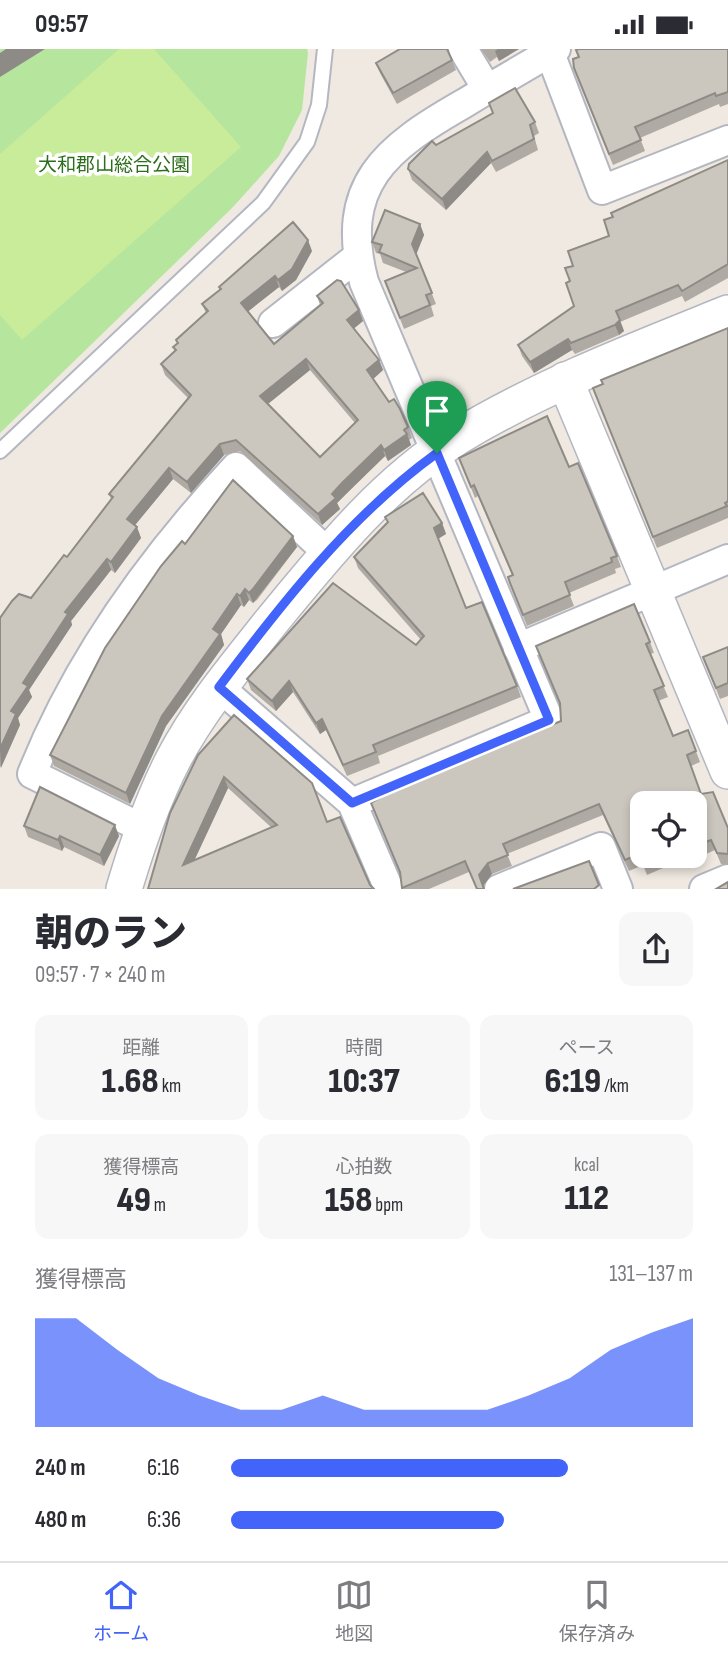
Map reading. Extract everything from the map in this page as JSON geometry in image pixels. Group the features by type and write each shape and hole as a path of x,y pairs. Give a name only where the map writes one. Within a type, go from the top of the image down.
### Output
{"street":[{"path":"463,49 487,89"},
{"path":"352,803 549,720 364,282 357,257 356,234 367,187 386,156 420,128 553,51 602,190 728,141"},
{"path":"273,323 357,257"},
{"path":"124,889 144,829 173,761 219,687 329,554 376,502 437,453 491,418 565,380 728,313"},
{"path":"565,380 728,771"},
{"path":"144,829 32,774 49,732 92,656 180,533 236,467 329,554"},
{"path":"518,648 728,559"},
{"path":"219,687 352,803 389,889"},
{"path":"499,889 601,847 618,889"},
{"path":"704,889 728,879"}],"lane":[{"path":"0,451 263,203 307,142 319,105 325,49"}],"green space":[{"name":"大和郡山総合公園","path":"0,49 307,49 308,53 302,110 279,156 232,208 0,433"},
{"path":"119,49 154,49 241,147 22,340 0,315 0,154"}],"building":[{"path":"400,49 447,49 452,60 393,93 376,63"},
{"path":"728,49 728,92 716,96 715,93 635,127 641,140 609,154 574,68 573,59 579,57 576,50"},
{"path":"515,88 535,122 530,125 534,139 492,161 487,152 442,199 408,169 409,164 432,141 436,145 493,113 489,103"},
{"path":"728,160 728,264 682,291 678,285 616,311 620,320 615,325 571,343 568,339 530,362 518,345 574,306 566,283 570,281 565,268 573,266 568,251 609,236 604,220 613,217 611,213"},
{"path":"385,210 420,224 412,244 432,293 426,295 430,305 400,318 385,281 417,268 379,252 382,245 372,242"},
{"path":"293,222 308,240 292,269 278,280 275,276 241,303 274,344 323,303 317,296 337,280 341,281 359,310 347,320 379,360 367,370 389,402 394,399 408,427 404,430 407,434 384,450 381,445 342,483 332,494 336,498 318,514 236,440 220,444 187,482 169,468 127,519 137,527 111,562 107,559 65,612 68,614 23,683 28,686 11,711 16,714 0,749 0,618 19,594 31,598 64,555 67,557 113,497 109,494 191,395 161,364 176,350 173,347 178,343 176,340 208,311 202,304 221,289 219,287","holes":["306,359 358,420 320,457 260,396"]},
{"path":"728,328 727,506 653,537 593,388 603,384 601,380"},
{"path":"547,416 569,467 578,463 617,556 611,558 612,562 565,582 570,595 523,615 508,577 513,575 474,485 471,487 459,458"},
{"path":"233,480 293,536 253,589 249,593 245,589 240,596 237,594 213,629 220,634 162,716 126,793 50,755 105,648 161,566 182,541 185,544"},
{"path":"423,493 442,523 434,528 466,608 482,602 517,686 373,745 376,752 343,765 322,719 316,723 289,681 272,701 247,679 333,583 416,645 424,636 354,557 388,522 385,517"},
{"path":"634,604 650,642 646,644 664,686 654,690 673,736 688,730 696,751 687,755 700,791 630,791 630,858 625,860 599,804 503,844 508,855 488,863 479,875 484,889 477,889 465,861 402,888 400,872 371,803 388,793 561,721 560,703 536,646"},
{"path":"728,647 728,683 716,688 703,657"},
{"path":"234,715 312,783 327,822 340,817 374,889 148,889 170,813 198,755","holes":["224,777 277,825 183,865"]},
{"path":"40,787 115,825 100,855 60,836 58,840 24,826"},
{"path":"713,792 728,828 728,854 717,853 711,840 707,842 707,793"},
{"path":"589,861 599,885 594,889 513,889"},
{"path":"728,882 728,889 716,889"}],"route":[{"path":"437,453 549,720 352,803 219,687 299,588 376,502 437,453"}]}
